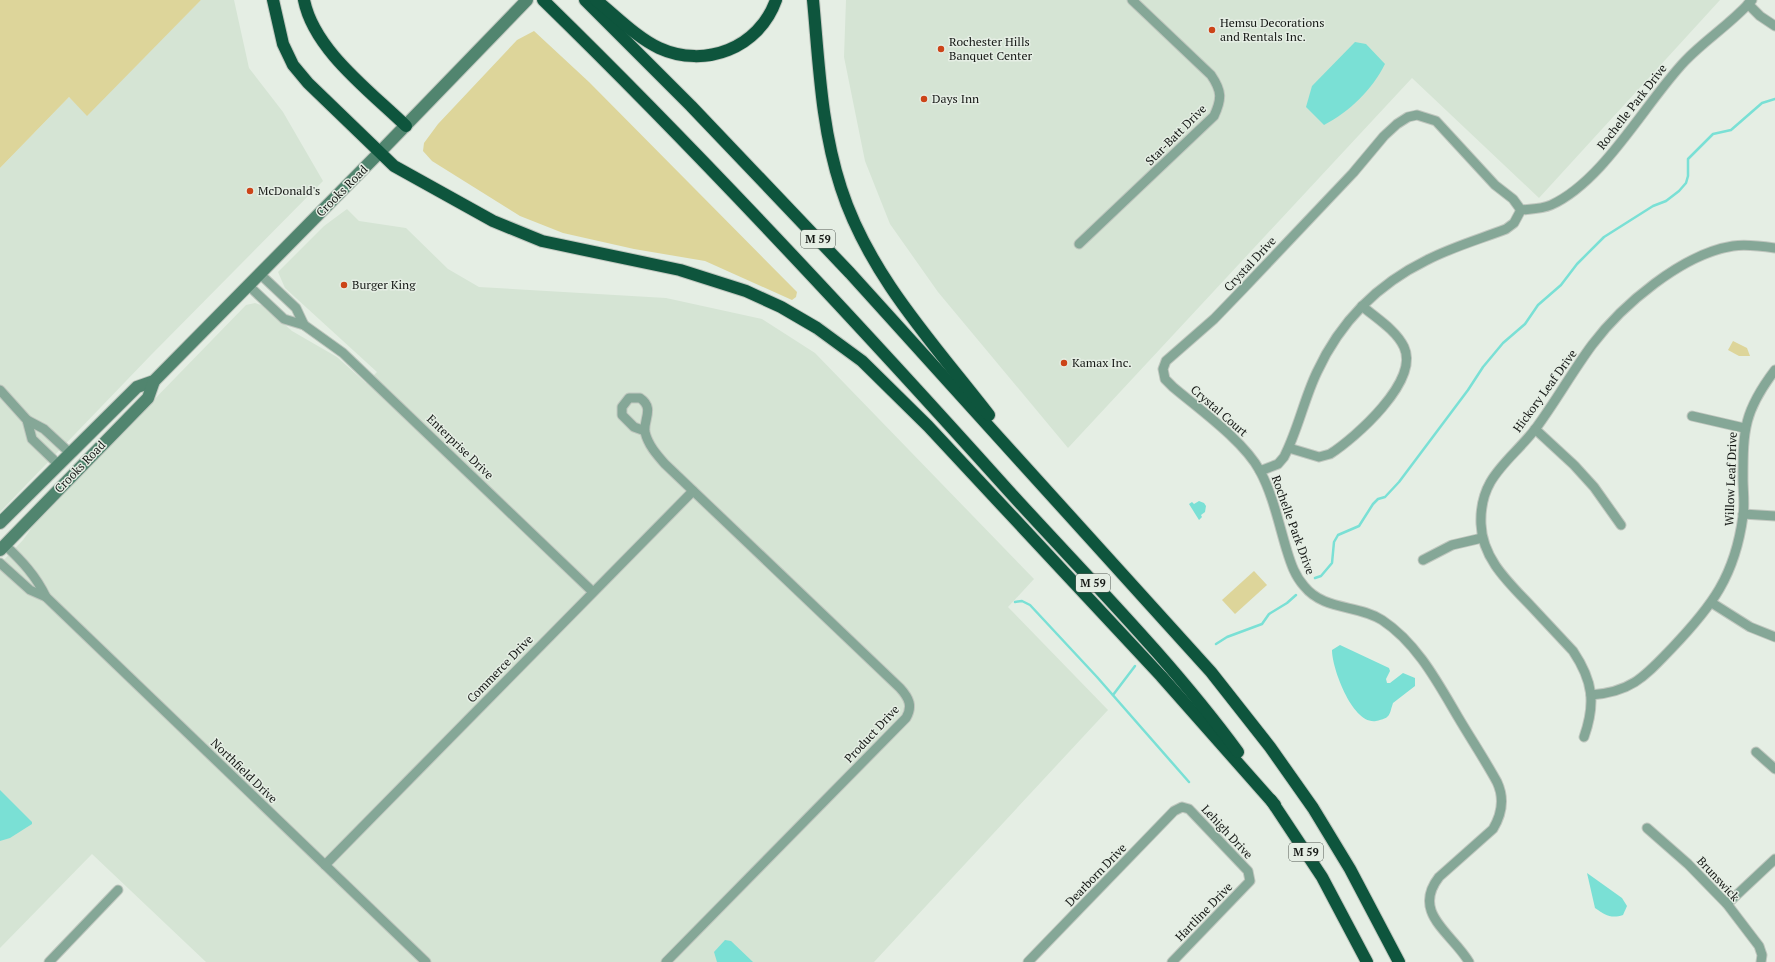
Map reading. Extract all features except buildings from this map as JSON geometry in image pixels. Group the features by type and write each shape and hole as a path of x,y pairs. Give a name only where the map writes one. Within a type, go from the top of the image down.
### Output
{"highway":[{"path":"273,0 280,37 293,65 308,83 379,153 401,170 494,221 524,235 558,246 661,266 728,284 781,307 833,339 878,375 1161,676 1275,805"},
{"path":"304,0 313,28 326,47 406,126"},
{"name":"M 59","path":"585,0 782,200 1189,646 1260,734 1298,786 1330,836 1364,894 1400,962"},
{"path":"596,0 636,33 658,48 678,55 698,57 723,52 751,38 766,21 776,0"},
{"path":"814,0 827,134 841,189 860,234 877,265 899,299 1043,486"},
{"name":"M 59","path":"545,2 795,256 900,370 1182,683 1228,739 1275,805 1322,877 1368,962"}],"main road":[{"name":"Crooks Road","path":"0,523 58,464 137,388 154,381 406,126 527,0"},
{"name":"Crooks Road","path":"2,547 148,398 154,381"},
{"path":"69,478 76,462 70,453"}],"street":[{"name":"Star-Batt Drive","path":"1079,244 1212,119 1220,104 1220,94 1211,75 1132,0"},
{"path":"1750,2 1760,16 1775,26"},
{"name":"Rochelle Park Drive","path":"1469,962 1456,943 1433,918 1430,897 1434,883 1439,877 1493,829 1498,821 1502,808 1499,786 1447,698 1421,658 1405,639 1389,625 1372,615 1356,609 1330,604 1315,597 1300,582 1293,568 1260,471 1278,464 1289,448 1316,372 1335,338 1362,306 1383,286 1428,259 1506,229 1514,224 1521,210 1551,205 1584,182 1603,164 1661,89 1685,61 1708,38 1750,2"},
{"name":"Crystal Drive","path":"1163,369 1166,361 1214,320 1244,290 1397,124 1413,116 1428,118 1436,121 1444,128 1494,185 1513,199 1521,210"},
{"name":"Hickory Leaf Drive","path":"1584,737 1589,721 1592,695 1582,664 1573,651 1493,564 1482,538 1481,507 1486,490 1502,464 1535,429 1593,344 1625,309 1658,282 1677,269 1714,251 1732,246 1751,245 1775,248"},
{"name":"Enterprise Drive","path":"260,274 296,308 304,325"},
{"name":"Enterprise Drive","path":"249,286 284,319 304,325 333,345 364,372 593,592"},
{"path":"1289,448 1310,455 1319,456 1330,454 1383,409 1403,375 1406,358 1404,346 1399,338 1362,306"},
{"name":"Crystal Court","path":"1163,369 1165,379 1240,446 1260,471"},
{"name":"Willow Leaf Drive","path":"1592,695 1616,692 1639,680 1699,619 1712,603 1734,560 1743,514 1744,428 1752,404 1775,370"},
{"path":"0,390 27,420 44,429 70,453"},
{"path":"1692,416 1744,428"},
{"path":"27,420 32,439 58,464"},
{"path":"1535,429 1574,465 1594,487 1621,525"},
{"name":"Product Drive","path":"645,431 652,449 665,464 900,688 910,700 910,712 906,718 666,962"},
{"name":"Commerce Drive","path":"325,865 693,491"},
{"path":"1743,514 1775,516"},
{"path":"1423,560 1452,545 1482,538"},
{"name":"Northfield Drive","path":"2,547 30,569 38,580 46,597"},
{"name":"Northfield Drive","path":"0,563 30,590 46,597 426,962"},
{"path":"1712,603 1750,627 1775,636"},
{"path":"1756,752 1775,769"},
{"name":"Lehigh Drive","path":"1182,807 1189,809 1248,871 1250,878"},
{"name":"Dearborn Drive","path":"1028,962 1174,811 1182,807"},
{"name":"Brunswick","path":"1647,828 1688,864 1727,904 1759,946 1761,958"},
{"path":"1727,904 1775,859"},
{"name":"Hartline Drive","path":"1172,962 1248,883 1250,878"},
{"path":"49,962 118,890"}],"shaded area":[{"path":"0,0 201,0 87,116 69,97 0,168"},
{"path":"201,0 234,0 249,68 283,112 323,181 151,355 0,512 0,168 69,97 87,115"},
{"path":"846,0 1720,0 1539,198 1412,78 1068,448 938,292 890,224 865,161 844,57"},
{"path":"534,31 589,82 797,292 796,297 792,300 705,261 634,249 563,233 520,216 432,161 423,151 424,143 438,124 517,40"},
{"path":"347,209 359,221 406,228 448,269 479,287 666,298 762,319 815,353 1034,579 1008,607 1108,710 874,962 206,962 92,854 0,948 0,564 23,540 38,519 246,305 255,303 264,306 292,331 337,357 366,383 377,372 285,288 278,272 324,226"},
{"path":"1733,341 1747,348 1750,356 1739,356 1728,350"},
{"path":"1254,571 1267,585 1235,614 1222,600"}],"water":[{"path":"1355,42 1366,44 1385,64 1374,83 1359,99 1343,113 1324,125 1306,107 1312,86"},
{"path":"1199,501 1204,503 1206,506 1205,512 1201,515 1202,517 1199,520 1189,504 1192,502 1194,504"},
{"path":"1340,645 1389,668 1390,671 1386,679 1387,683 1390,683 1403,673 1415,678 1415,686 1393,703 1389,715 1384,719 1376,721 1368,720 1359,714 1345,694 1336,670 1332,650"},
{"path":"0,790 32,822 32,824 10,838 0,841"},
{"path":"1587,873 1622,898 1627,906 1623,915 1615,917 1608,916 1595,908"},
{"path":"725,940 731,941 753,962 717,962 714,952"}],"waterway":[{"path":"1315,578 1321,576 1332,563 1334,542 1338,535 1359,526 1373,504 1378,499 1385,497 1399,482 1468,390 1483,367 1503,343 1525,324 1538,305 1561,285 1577,264 1604,237 1653,206 1666,201 1679,191 1686,183 1688,176 1688,159 1713,134 1731,130 1762,103 1775,99"},
{"path":"1216,644 1227,637 1262,624 1269,614 1287,603 1296,595"},
{"path":"1015,602 1022,601 1030,605 1097,677 1189,782"},
{"path":"1113,695 1135,666"}],"place":[{"name":"Hemsu Decorations and Rentals Inc.","path":"1212,30"},
{"name":"Rochester Hills Banquet Center","path":"941,49"},
{"name":"Days Inn","path":"924,99"},
{"name":"McDonald's","path":"250,191"},
{"name":"Burger King","path":"344,285"},
{"name":"Kamax Inc.","path":"1064,363"}]}
